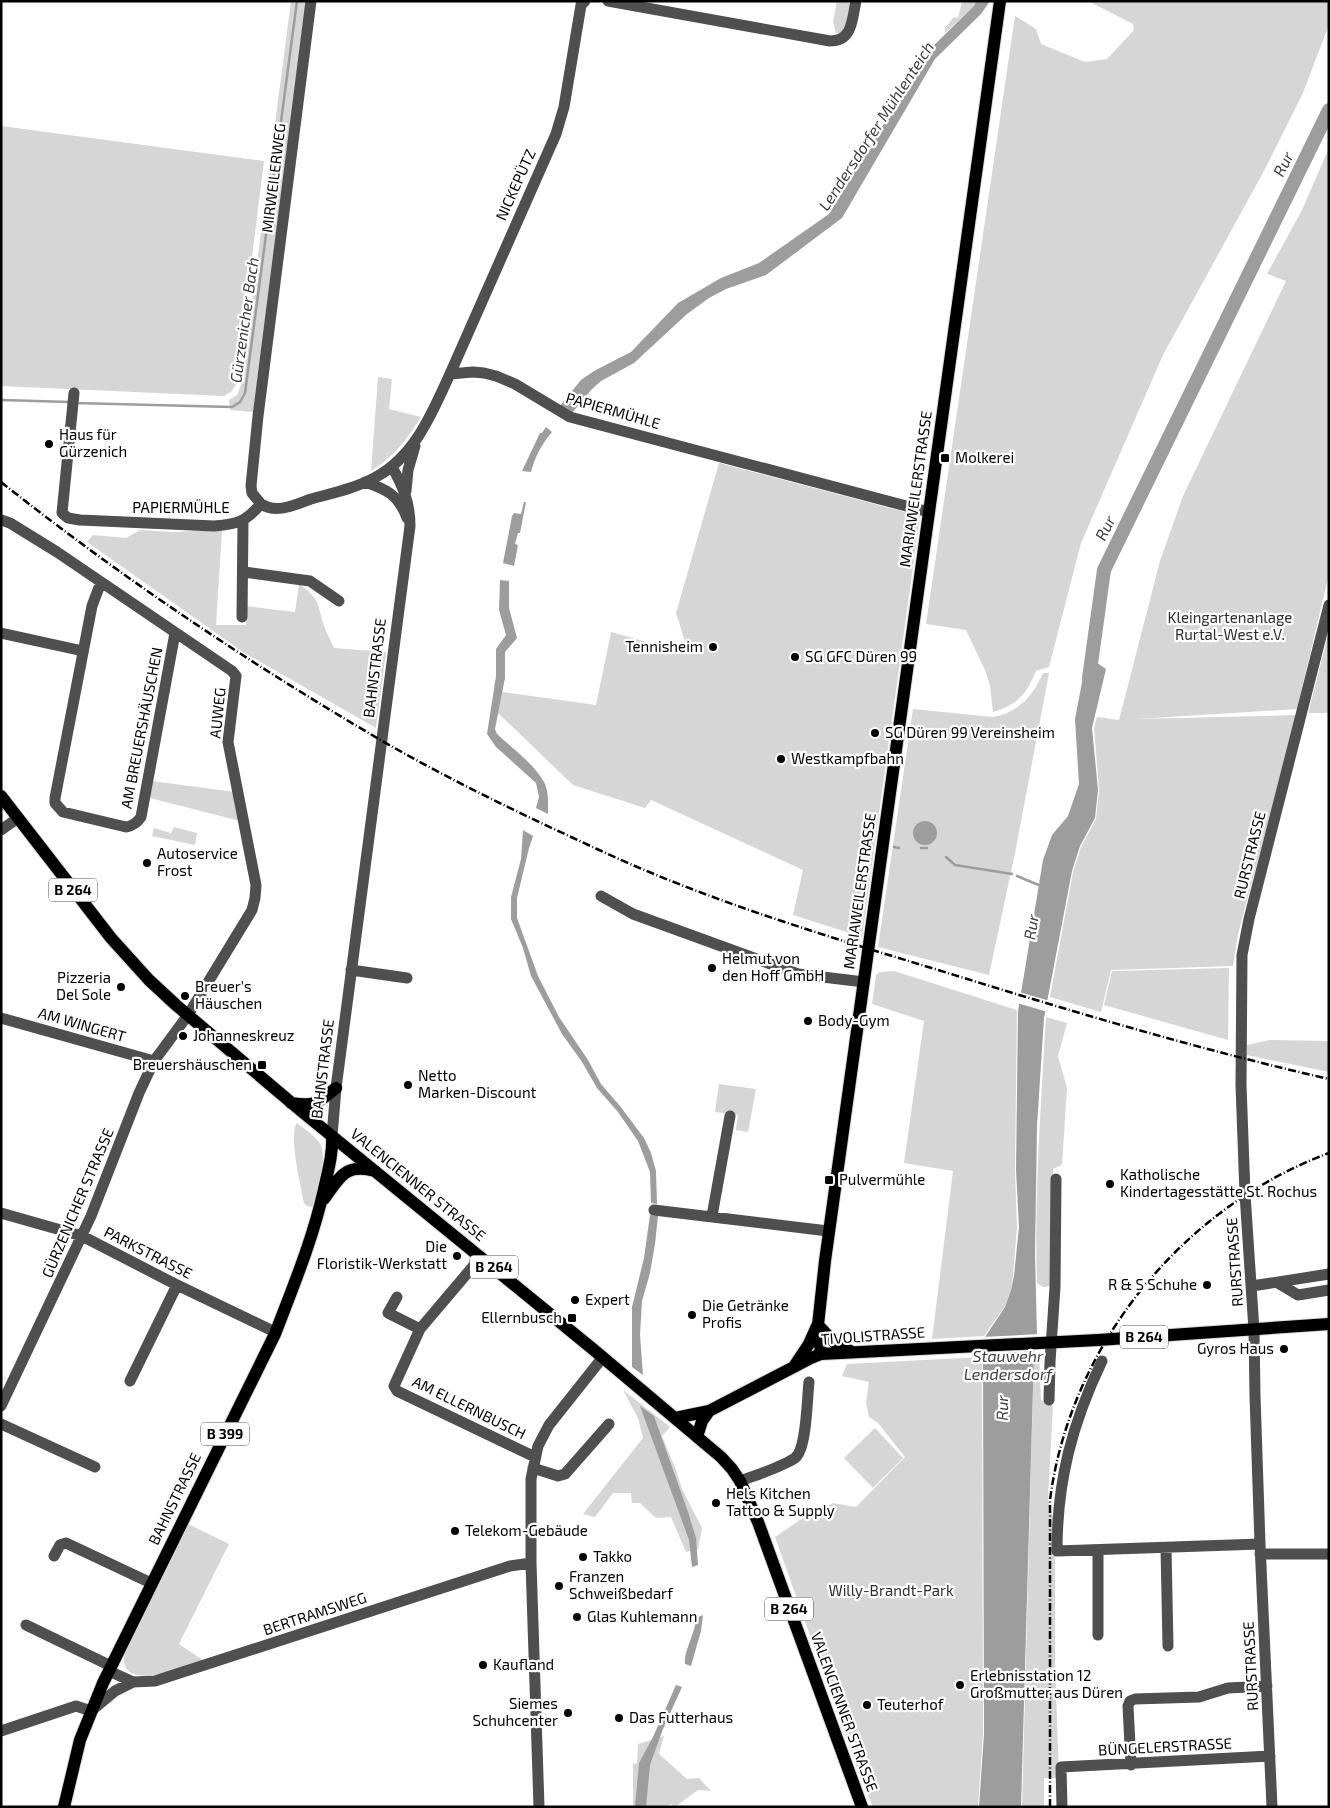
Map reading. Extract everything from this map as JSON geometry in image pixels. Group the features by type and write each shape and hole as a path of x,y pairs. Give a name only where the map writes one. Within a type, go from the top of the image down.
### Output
{"main road":[{"name":"MARIAWEILERSTRASSE","path":"821,1354 818,1325 828,1232 1000,1"},
{"name":"VALENCIENNER STRASSE","path":"1,796 126,956 188,1015 291,1103 603,1356 732,1468 740,1481 758,1522 862,1807"},
{"path":"291,1103 307,1106 318,1103 336,1088"},
{"name":"BAHNSTRASSE","path":"64,1807 77,1749 91,1711 275,1332 297,1278 321,1204 330,1163 332,1136"},
{"path":"321,1204 338,1180 351,1169 362,1168 375,1171"},
{"name":"TIVOLISTRASSE","path":"675,1418 709,1411 821,1354 1254,1330 1329,1324"},
{"path":"793,1367 806,1349 818,1325 834,1342 852,1352"},
{"path":"697,1437 702,1421 709,1411"}],"street":[{"name":"MIRWEILERWEG","path":"260,504 252,493 258,416 311,1"},
{"name":"NICKEPÜTZ","path":"450,374 556,134 564,107 581,5 585,1"},
{"path":"608,1 830,41 844,38 848,34 856,1"},
{"name":"PAPIERMÜHLE","path":"450,374 474,372 496,376 515,384 570,417 929,512"},
{"path":"260,504 268,508 283,508 365,482 389,469 417,439 450,374"},
{"name":"PAPIERMÜHLE","path":"74,399 62,513 68,518 214,526 237,524 260,504"},
{"name":"BAHNSTRASSE","path":"406,497 408,470 417,439"},
{"name":"BAHNSTRASSE","path":"332,1136 351,970 410,526 410,510 403,486 389,469"},
{"name":"BAHNSTRASSE","path":"389,469 410,526"},
{"name":"BAHNSTRASSE","path":"365,482 390,492 404,510"},
{"name":"AUWEG","path":"1,520 10,523 57,552 232,671 236,676 228,742 256,885 255,898 252,910 188,1015"},
{"path":"242,617 244,572 243,520"},
{"path":"244,572 310,581 339,601"},
{"name":"AM BREUERSHÄUSCHEN","path":"101,582 92,606 55,798 55,803 64,812 126,827 131,827 138,822 141,817 175,633"},
{"name":"RURSTRASSE","path":"1272,1807 1254,1396 1254,1330 1245,1194 1241,1085 1242,955 1249,919 1329,605"},
{"path":"1,633 83,651"},
{"path":"1,830 18,818"},
{"name":"MARIAWEILERSTRASSE","path":"601,896 633,914 798,974 864,982"},
{"path":"351,970 407,978"},
{"name":"GÜRZENICHER STRASSE","path":"1,1406 106,1182 142,1086 154,1061 188,1015"},
{"name":"AM WINGERT","path":"1,1018 154,1061"},
{"path":"712,1216 730,1116"},
{"path":"1049,1400 1050,1342 1055,1288 1056,1180"},
{"path":"654,1210 828,1232"},
{"name":"PARKSTRASSE","path":"1,1213 82,1236 177,1285 275,1332"},
{"path":"397,1297 388,1312 420,1330 481,1257"},
{"path":"1252,1286 1329,1274"},
{"path":"1278,1282 1298,1295 1329,1290"},
{"path":"130,1381 177,1285"},
{"name":"AM ELLERNBUSCH","path":"420,1330 394,1384 397,1391 558,1476 565,1474 608,1424"},
{"name":"AM ELLERNBUSCH","path":"539,1807 530,1488 534,1463 543,1435 603,1356"},
{"path":"1102,1361 1084,1400 1064,1468 1057,1523 1057,1551 1166,1548 1260,1549 1329,1554"},
{"path":"740,1481 798,1455 803,1444 809,1382"},
{"path":"1,1424 95,1467"},
{"path":"54,1556 60,1545 66,1543 152,1583"},
{"path":"1166,1548 1168,1646"},
{"path":"1098,1550 1098,1635"},
{"name":"BERTRAMSWEG","path":"110,1669 133,1682 155,1681 510,1566 531,1563"},
{"path":"26,1625 110,1669"},
{"path":"1,1731 76,1706 91,1711 115,1691 133,1682"},
{"path":"1131,1764 1128,1706 1130,1701 1135,1699 1200,1697 1228,1688 1267,1686"},
{"name":"BÜNGELERSTRASSE","path":"1062,1807 1061,1767 1270,1756"}],"green space":[{"path":"291,1 306,1 253,412 230,410 229,400 237,395 241,385"},
{"path":"837,1 851,1 846,26 840,33 836,33 833,21"},
{"path":"962,1 976,1 974,6 945,33 945,28 954,17 958,18"},
{"path":"1088,1 1329,1 1328,27 1303,93 1265,169 1163,355 1081,543 1049,667 1036,671 1029,686 1020,698 1009,706 993,712 990,686 985,670 966,630 926,624 1015,16 1036,29 1041,44 1085,62 1107,59 1134,30 1133,24"},
{"path":"1,126 264,161 236,385 231,392 224,396 1,386"},
{"name":"Kleingartenanlage Rurtal-West e.V.","path":"1329,148 1329,574 1297,709 1137,719 1297,715 1238,934 1233,966 1111,970 1101,1012 1050,997 1073,872 1081,847 1096,819 1099,790 1094,728 1097,717 1119,720 1160,561 1183,496 1286,281 1267,274 1302,210"},
{"path":"378,377 392,379 389,409 421,417 399,447 371,471"},
{"name":"SG GFC Düren 99","path":"719,463 920,516 862,937 793,915 803,870 651,800 645,808 573,785 498,713 502,692 596,705 611,632 689,654 676,613"},
{"path":"140,530 172,532 222,530 216,625 246,625 246,606 295,612 299,584 317,602 324,626 334,648 386,652 376,728 243,652 87,542 93,535 126,538"},
{"path":"1329,631 1329,713 1309,713 1309,710"},
{"path":"1043,673 1049,673 1015,853 989,975 878,947 913,709 993,717 1002,715 1010,712 1030,696"},
{"path":"152,781 235,792 240,821 150,798"},
{"path":"174,827 197,833 195,845 152,836 154,828 171,833"},
{"path":"1229,968 1228,1040 1104,1005 1112,971"},
{"path":"894,971 1017,1010 1015,1170 1017,1227 1013,1276 1011,1290 1005,1306 984,1336 932,1339 953,1171 904,1163 924,1021 872,1004 876,975 880,972"},
{"path":"1046,1017 1067,1023 1058,1056 1067,1088 1062,1165 1053,1169 1053,1286 1043,1287 1037,1283 1036,1216"},
{"path":"1269,1040 1329,1041 1329,1072 1247,1055 1247,1045"},
{"path":"719,1084 756,1089 748,1132 736,1130 738,1115 715,1112"},
{"path":"297,1123 314,1136 322,1148 322,1172 316,1205 313,1207 304,1203 298,1173 294,1149"},
{"path":"1039,1353 1041,1400 1053,1406 1048,1500 1055,1523 1055,1661 1059,1778 1044,1778 1044,1807 1022,1807 1034,1354"},
{"name":"Willy-Brandt-Park","path":"982,1357 983,1735 978,1807 873,1807 860,1776 775,1537 800,1520 833,1503 856,1507 905,1457 878,1423 869,1417 866,1403 869,1382 842,1376 847,1364"},
{"path":"623,1390 670,1427 662,1436 682,1489 702,1528 698,1549 686,1552 671,1517 656,1518 640,1503 632,1503 631,1493 613,1493 595,1517 583,1514 643,1438 638,1418"},
{"path":"875,1428 903,1458 873,1488 844,1458"},
{"path":"186,1523 229,1544 179,1644 204,1661 154,1675 141,1676 131,1673 125,1665 125,1652"},
{"path":"664,1736 659,1754 687,1779 699,1778 711,1791 698,1790 675,1807 671,1804 667,1807 633,1807 633,1764 637,1763 638,1744"}],"water":[{"path":"976,1 990,1 981,14 935,59 842,218 766,275 726,289 709,298 687,314 634,363 601,381 572,413 559,407 581,380 594,371 631,352 678,303 721,278 759,263 829,214 928,51 974,6"},
{"path":"546,427 552,432 539,450 531,472 522,471 540,433"},
{"path":"524,502 526,502 520,533 518,533 515,544 518,545 514,566 503,563 512,516 514,513 521,514"},
{"path":"500,580 509,581 509,608 517,638 505,652 505,678 495,729 497,734 540,775 546,786 548,814 536,808 539,797 536,783 496,747 487,734 496,676 496,649 506,635 499,610"},
{"name":"Stauwehr Lendersdorf","path":"1087,656 1106,669 1092,728 1098,790 1095,818 1080,846 1072,871 1044,1018 1037,1126 1035,1253 1037,1335 1034,1353 1021,1807 979,1807 984,1734 983,1357 985,1337 1005,1307 1014,1276 1019,1227 1016,1170 1018,1011 1043,860 1052,835 1068,816 1079,784 1075,719"},
{"path":"925,821 930,822 936,828 936,838 930,844 925,845 920,844 914,838 913,833 914,828 920,822"},
{"path":"523,830 533,836 517,898 517,918 538,976 559,1017 588,1060 601,1084 644,1138 656,1171 657,1204 651,1203 650,1172 638,1141 618,1112 597,1088 582,1062 562,1034 531,976 523,948 511,919 511,897 521,859"},
{"path":"650,1215 658,1216 650,1273 642,1301 640,1335 643,1375 632,1367 632,1307 644,1258"},
{"path":"640,1406 654,1416 696,1538 698,1565 692,1567 689,1540"},
{"path":"703,1615 701,1631 691,1666 685,1664 686,1654 696,1618"},
{"path":"676,1685 682,1687 663,1729 650,1765 646,1807 635,1807 639,1763 653,1737"}],"pier":[{"path":"1019,992 1050,1001 1048,1012 1017,1003"},
{"path":"1040,1334 1037,1351 981,1354 982,1337"}],"waterway":[{"name":"Gürzenicher Bach","path":"75,403 232,407 240,402 245,393 297,1"},
{"name":"Rur","path":"1089,678 1104,570 1329,110"},
{"name":"Gürzenicher Bach","path":"1,400 70,402"},
{"path":"894,847 899,848"},
{"path":"921,848 927,848"},
{"path":"946,857 955,865 1012,874"},
{"path":"1017,876 1041,886"}],"railway":[{"path":"1,482 134,582 226,644 320,703 395,748 452,779 597,849 722,900 852,944 1132,1028 1230,1055 1329,1079"},
{"path":"1050,1807 1050,1500 1062,1443 1082,1388 1109,1336 1142,1289 1182,1246 1227,1208 1276,1177 1329,1153"}],"place":[{"name":"Haus für Gürzenich","path":"49,444"},
{"name":"Molkerei","path":"945,458"},
{"name":"Tennisheim","path":"713,647"},
{"name":"SG GFC Düren 99","path":"795,657"},
{"name":"SG Düren 99 Vereinsheim","path":"875,733"},
{"name":"Westkampfbahn","path":"781,759"},
{"name":"Autoservice Frost","path":"147,863"},
{"name":"Helmut von den Hoff GmbH","path":"712,968"},
{"name":"Pizzeria Del Sole","path":"121,987"},
{"name":"Breuer's Häuschen","path":"185,996"},
{"name":"Body-Gym","path":"808,1021"},
{"name":"Johanneskreuz","path":"183,1036"},
{"name":"Breuershäuschen","path":"262,1065"},
{"name":"Netto Marken-Discount","path":"408,1085"},
{"name":"Pulvermühle","path":"829,1180"},
{"name":"Katholische Kindertagesstätte St. Rochus","path":"1110,1184"},
{"name":"Die Floristik-Werkstatt","path":"457,1256"},
{"name":"R & S Schuhe","path":"1207,1285"},
{"name":"Expert","path":"575,1300"},
{"name":"Die Getränke Profis","path":"692,1315"},
{"name":"Ellernbusch","path":"572,1318"},
{"name":"Gyros Haus","path":"1284,1349"},
{"name":"Hels Kitchen Tattoo & Supply","path":"716,1503"},
{"name":"Telekom-Gebäude","path":"455,1531"},
{"name":"Takko","path":"583,1557"},
{"name":"Franzen Schweißbedarf","path":"559,1586"},
{"name":"Glas Kuhlemann","path":"577,1617"},
{"name":"Kaufland","path":"483,1665"},
{"name":"Erlebnisstation 12 Großmutter aus Düren","path":"960,1685"},
{"name":"Teuterhof","path":"867,1705"},
{"name":"Siemes Schuhcenter","path":"568,1713"},
{"name":"Das Futterhaus","path":"619,1718"}],"water label":[{"name":"Lendersdorfer Mühlenteich","path":"876,126"}]}
